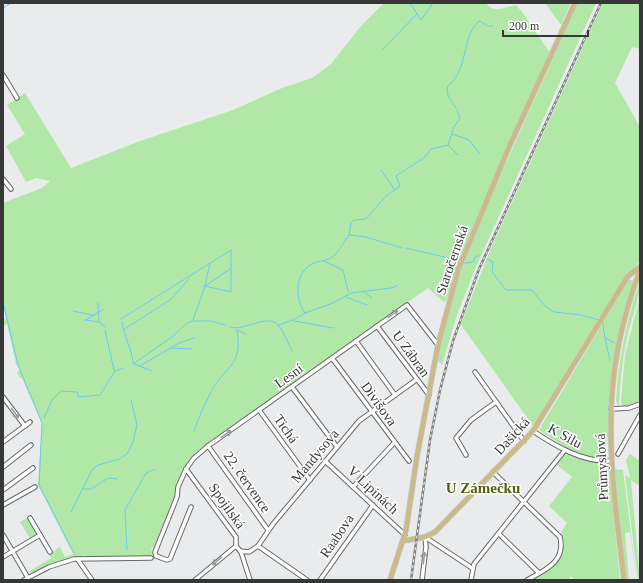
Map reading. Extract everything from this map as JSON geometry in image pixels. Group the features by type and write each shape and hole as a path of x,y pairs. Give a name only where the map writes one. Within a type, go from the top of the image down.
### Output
{"main road":[{"name":"Staročernská","path":"404,541 428,395 438,345 451,293 468,242 575,3"},
{"name":"Dašická","path":"404,541 425,537 437,530 533,431 627,278 631,273 637,275 640,267"},
{"name":"Průmyslová","path":"618,352 636,289 637,275"},
{"name":"Průmyslová","path":"624,580 611,461 611,409 618,352 637,275"},
{"path":"390,580 404,541"}],"street":[{"path":"3,76 17,98"},
{"path":"3,179 10,189"},
{"name":"Lesní","path":"191,507 170,559 167,560 156,556 155,552 177,497 178,487 186,469 194,458 208,446 408,305 438,345"},
{"name":"U Zábran","path":"377,326 428,395"},
{"path":"356,341 395,395"},
{"name":"Divišova","path":"332,358 394,443 409,461"},
{"path":"475,372 524,441"},
{"name":"Mandysova","path":"258,546 268,530 356,424 416,380"},
{"path":"292,387 337,447"},
{"path":"4,400 25,426"},
{"path":"466,455 456,438 471,420 496,402"},
{"path":"611,409 628,408 640,404"},
{"name":"Tichá","path":"259,410 310,480"},
{"path":"618,454 640,414"},
{"path":"3,442 30,422"},
{"name":"K Silu","path":"533,431 565,450 588,460 611,461"},
{"path":"353,487 394,443"},
{"path":"3,467 31,446"},
{"name":"22. července","path":"208,446 268,530"},
{"path":"471,580 472,568 565,450"},
{"name":"V Lipinách","path":"325,461 405,535"},
{"path":"3,490 33,468"},
{"name":"Spojilská","path":"186,469 235,535 236,546 240,551 250,580"},
{"path":"493,472 559,535 561,545 557,560 551,567 527,580"},
{"path":"3,505 35,487"},
{"name":"Raabova","path":"320,580 373,505"},
{"path":"30,518 50,552"},
{"path":"499,534 539,574"},
{"path":"3,557 40,535"},
{"path":"3,536 26,579 55,565 78,560 151,558"},
{"path":"425,537 472,568"},
{"path":"422,580 426,547 425,537"},
{"path":"198,579 236,546"},
{"path":"240,551 250,552 258,546 307,580"},
{"path":"78,560 92,580"}],"green space":[{"path":"384,3 486,3 492,8 496,9 516,5 550,53 468,237 446,301 444,302 428,288 196,452 183,471 175,489 175,498 154,548 151,548 153,555 86,559 85,555 59,562 34,573 28,572 51,558 49,554 60,547 65,557 73,554 38,485 42,424 22,378 20,378 17,372 20,370 16,364 7,324 3,326 3,319 6,319 3,301 3,203 42,188 50,181 36,178 26,182 6,146 25,134 7,105 25,93 71,168 140,141 233,110 282,88 312,78 331,64 361,26"},
{"path":"545,3 567,3 570,5 561,25"},
{"path":"578,3 596,3 476,267 457,315 442,365 437,360 440,344 457,283 472,238"},
{"path":"603,3 640,3 640,49 632,47 615,83 640,127 640,259 636,267 627,273 533,426 462,326 460,326 492,246"},
{"path":"629,279 633,281 623,313 611,381 608,437 605,453 599,459 597,465 609,470 620,580 575,580 570,576 570,579 531,580 552,568 559,560 561,555 564,542 561,532 567,523 549,506 572,477 557,465 568,449 539,430"},
{"path":"640,280 639,295 624,355 619,407 616,401 621,355 627,325"},
{"path":"640,296 640,398 637,403 623,407 621,402 625,355"},
{"path":"630,454 640,461 640,486 631,480 640,580 638,580 625,475 630,478 626,460"},
{"path":"614,469 623,470 637,580 630,532 625,533 629,580 626,580"},
{"path":"28,517 37,533 37,535 31,540 20,522"}],"waterway":[{"path":"3,8 11,3"},
{"path":"410,3 421,20 433,3"},
{"path":"382,50 417,14"},
{"path":"456,108 448,96 447,87 459,72 469,37 473,29 480,21 487,26 493,26"},
{"path":"349,235 351,223 354,220 366,219 386,196 400,186 396,176 425,157 431,149 448,145 454,127 460,118 457,110"},
{"path":"452,134 469,140 480,154"},
{"path":"448,145 458,155"},
{"path":"381,170 394,189"},
{"path":"305,313 298,294 299,280 302,274 306,268 312,264 326,260 335,255 349,235 366,237 402,248"},
{"path":"406,248 457,260"},
{"path":"121,319 231,250"},
{"path":"205,286 231,292 231,251"},
{"path":"465,263 473,262 476,256 479,256"},
{"path":"487,259 493,262 492,272 506,290 532,290 545,306 554,312 581,315 599,320"},
{"path":"324,261 343,270 348,291"},
{"path":"193,320 204,289 210,264"},
{"path":"205,286 230,269"},
{"path":"123,330 170,300 189,279"},
{"path":"279,325 293,320 305,313 333,303 351,293 397,286"},
{"path":"363,291 372,298"},
{"path":"346,297 367,305"},
{"path":"3,302 18,365 42,423 39,485 74,553"},
{"path":"98,303 99,321"},
{"path":"86,320 104,309"},
{"path":"73,311 92,315"},
{"path":"85,320 99,322 105,327"},
{"path":"133,364 172,337 187,323 193,321 211,321 225,325"},
{"path":"230,327 236,328 268,321 273,322 278,325 282,331 292,351"},
{"path":"294,321 333,328"},
{"path":"122,322 133,363"},
{"path":"603,322 610,361"},
{"path":"105,330 114,370"},
{"path":"237,330 246,334"},
{"path":"194,431 212,390 236,358 238,351 237,330"},
{"path":"140,366 179,343 194,338"},
{"path":"606,338 614,343"},
{"path":"171,348 192,349"},
{"path":"134,364 152,371"},
{"path":"44,418 52,400 61,391 77,392 79,397 100,395 115,371 124,368"},
{"path":"71,512 92,470 98,465 119,459 127,454 133,442 137,425 131,400"},
{"path":"127,550 125,510 146,473 155,469"},
{"path":"83,489 91,489 108,478 117,479"}],"railway":[{"path":"411,580 430,440 440,390 453,341 479,269 601,3"}],"district":[{"name":"U Zámečku","path":"483,488"}]}
